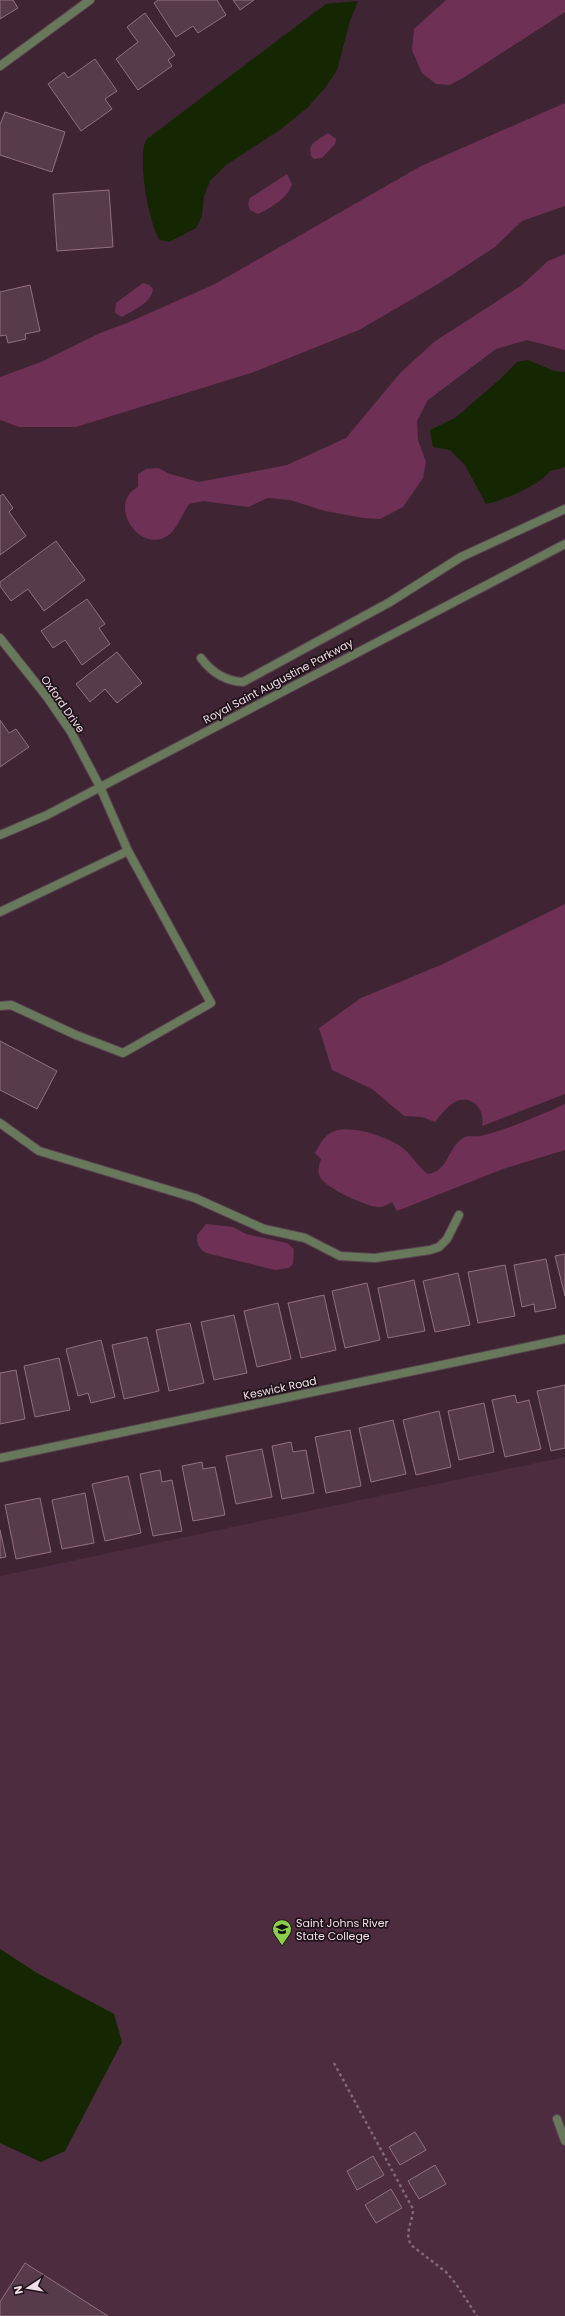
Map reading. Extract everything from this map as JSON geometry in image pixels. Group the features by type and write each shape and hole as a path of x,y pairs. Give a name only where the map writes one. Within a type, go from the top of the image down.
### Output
{"street":[{"path":"0,66 90,0"},
{"path":"201,658 213,672 222,677 243,682 390,602 461,557 565,509"},
{"name":"Royal Saint Augustine Parkway","path":"0,835 47,815 565,544"},
{"name":"Oxford Drive","path":"0,638 47,697 71,732 100,786 128,850 211,1003 123,1053 76,1035 11,1005 0,1006"},
{"path":"0,912 128,850"},
{"path":"0,1123 39,1151 195,1198 264,1229 305,1238 340,1256 375,1258 430,1250 439,1247 447,1239 459,1215"},
{"name":"Keswick Road","path":"0,1458 565,1339"},
{"path":"558,2119 565,2142"}],"path":[{"path":"334,2063 413,2209 413,2218 408,2230 408,2239 411,2244 446,2272 456,2284 477,2316"}],"shaded area":[{"path":"446,0 565,0 565,12 463,78 450,85 436,84 422,73 412,50 414,29"},
{"path":"358,1 350,21 337,70 325,88 307,108 281,129 226,165 210,181 204,196 202,216 196,228 169,242 160,240 152,220 145,190 143,159 144,147 147,139 326,4"},
{"path":"565,103 565,206 522,221 495,247 438,284 359,330 254,372 76,427 19,427 0,420 0,377 41,362 100,333 127,323 215,284 421,166"},
{"path":"328,133 336,139 335,144 322,158 314,159 311,156 310,148 313,143"},
{"path":"287,174 292,184 287,194 283,198 273,206 258,214 250,210 248,204 250,198"},
{"path":"565,254 565,350 527,340 496,349 428,400 417,421 418,440 426,462 423,478 403,507 380,519 363,518 325,511 290,500 268,498 248,507 203,501 189,504 174,530 160,539 149,539 139,534 131,526 126,516 125,505 129,495 138,487 138,474 146,469 158,468 170,474 199,482 287,465 346,438 401,372 434,342 522,285 548,261"},
{"path":"143,283 149,285 153,289 152,294 146,302 122,317 115,313 116,303"},
{"path":"528,360 554,371 565,372 565,467 550,471 545,477 521,492 486,504 465,465 450,450 433,447 430,430 455,418 498,381 517,362"},
{"path":"565,904 565,1094 482,1126 483,1120 480,1109 472,1102 461,1100 449,1106 435,1122 422,1117 404,1116 372,1089 332,1070 319,1028 361,998 443,964"},
{"path":"565,1104 565,1150 503,1169 397,1211 392,1202 380,1207 374,1206 338,1192 319,1175 321,1159 315,1153 326,1136 332,1132 348,1129 370,1133 390,1140 404,1149 428,1174 440,1169 454,1147 463,1138 469,1136 481,1136 502,1130"},
{"path":"206,1224 233,1227 246,1234 287,1243 294,1249 293,1264 289,1268 275,1270 206,1253 198,1246 197,1235"},
{"name":"Saint Johns River State College","path":"565,1457 565,2316 0,2316 0,1576"},
{"path":"0,1949 37,1973 114,2014 122,2042 65,2151 41,2162 0,2143"}],"building":[{"path":"0,0 13,0 18,8 0,19"},
{"path":"158,0 217,0 226,15 198,33 193,26 176,37 154,3"},
{"path":"233,0 254,0 240,10"},
{"path":"145,13 175,55 168,60 172,66 138,90 116,59 138,42 127,27"},
{"path":"95,59 117,91 105,99 112,109 81,131 48,84 64,72 68,78"},
{"path":"5,112 65,132 52,172 0,155 0,125"},
{"path":"109,190 113,247 57,251 53,194"},
{"path":"30,285 40,331 25,334 26,339 8,343 6,335 0,336 0,292"},
{"path":"3,494 13,508 9,512 26,536 0,555 0,496"},
{"path":"56,541 85,580 44,611 28,589 11,601 0,586 0,582"},
{"path":"87,599 105,624 99,628 110,644 82,665 65,640 53,648 41,631"},
{"path":"117,652 142,683 117,703 105,689 90,702 76,684"},
{"path":"0,720 9,733 16,729 29,747 0,767"},
{"path":"0,1041 57,1071 37,1109 0,1090"},
{"path":"565,1254 565,1296 555,1256"},
{"path":"546,1259 556,1308 535,1312 534,1304 522,1307 514,1265"},
{"path":"505,1265 515,1316 478,1323 468,1272"},
{"path":"458,1273 470,1325 435,1332 423,1281"},
{"path":"414,1280 425,1331 388,1338 378,1288"},
{"path":"367,1283 380,1340 345,1348 332,1291"},
{"path":"324,1295 336,1350 301,1358 288,1303"},
{"path":"278,1303 291,1359 257,1367 244,1311"},
{"path":"234,1315 247,1373 214,1380 201,1322"},
{"path":"190,1323 204,1383 169,1391 156,1330"},
{"path":"147,1337 159,1391 124,1399 112,1345"},
{"path":"101,1340 115,1397 91,1403 88,1393 78,1396 66,1349"},
{"path":"59,1358 70,1410 35,1417 24,1366"},
{"path":"16,1370 25,1419 0,1424 0,1373"},
{"path":"565,1385 565,1448 551,1451 537,1391"},
{"path":"515,1395 517,1403 529,1400 541,1449 505,1457 492,1400"},
{"path":"484,1403 494,1452 459,1460 448,1411"},
{"path":"439,1411 451,1467 416,1475 403,1420"},
{"path":"393,1420 406,1474 371,1482 359,1428"},
{"path":"350,1430 361,1486 326,1493 315,1437"},
{"path":"291,1442 293,1452 306,1450 314,1493 282,1499 272,1446"},
{"path":"262,1449 272,1497 236,1504 226,1456"},
{"path":"202,1462 203,1469 215,1467 225,1515 193,1521 182,1466"},
{"path":"160,1470 162,1482 172,1480 182,1531 153,1536 140,1474"},
{"path":"128,1476 141,1533 105,1541 92,1484"},
{"path":"85,1493 94,1543 62,1549 52,1500"},
{"path":"40,1498 51,1552 16,1559 5,1505"},
{"path":"0,1530 6,1557 0,1558"},
{"path":"415,2132 426,2150 400,2165 389,2147"},
{"path":"373,2156 384,2175 357,2190 347,2171"},
{"path":"435,2165 446,2184 419,2199 408,2181"},
{"path":"391,2189 402,2208 376,2223 365,2205"},
{"path":"25,2263 108,2316 0,2316 0,2302"}],"place":[{"name":"Saint Johns River State College","path":"282,1946"}]}
